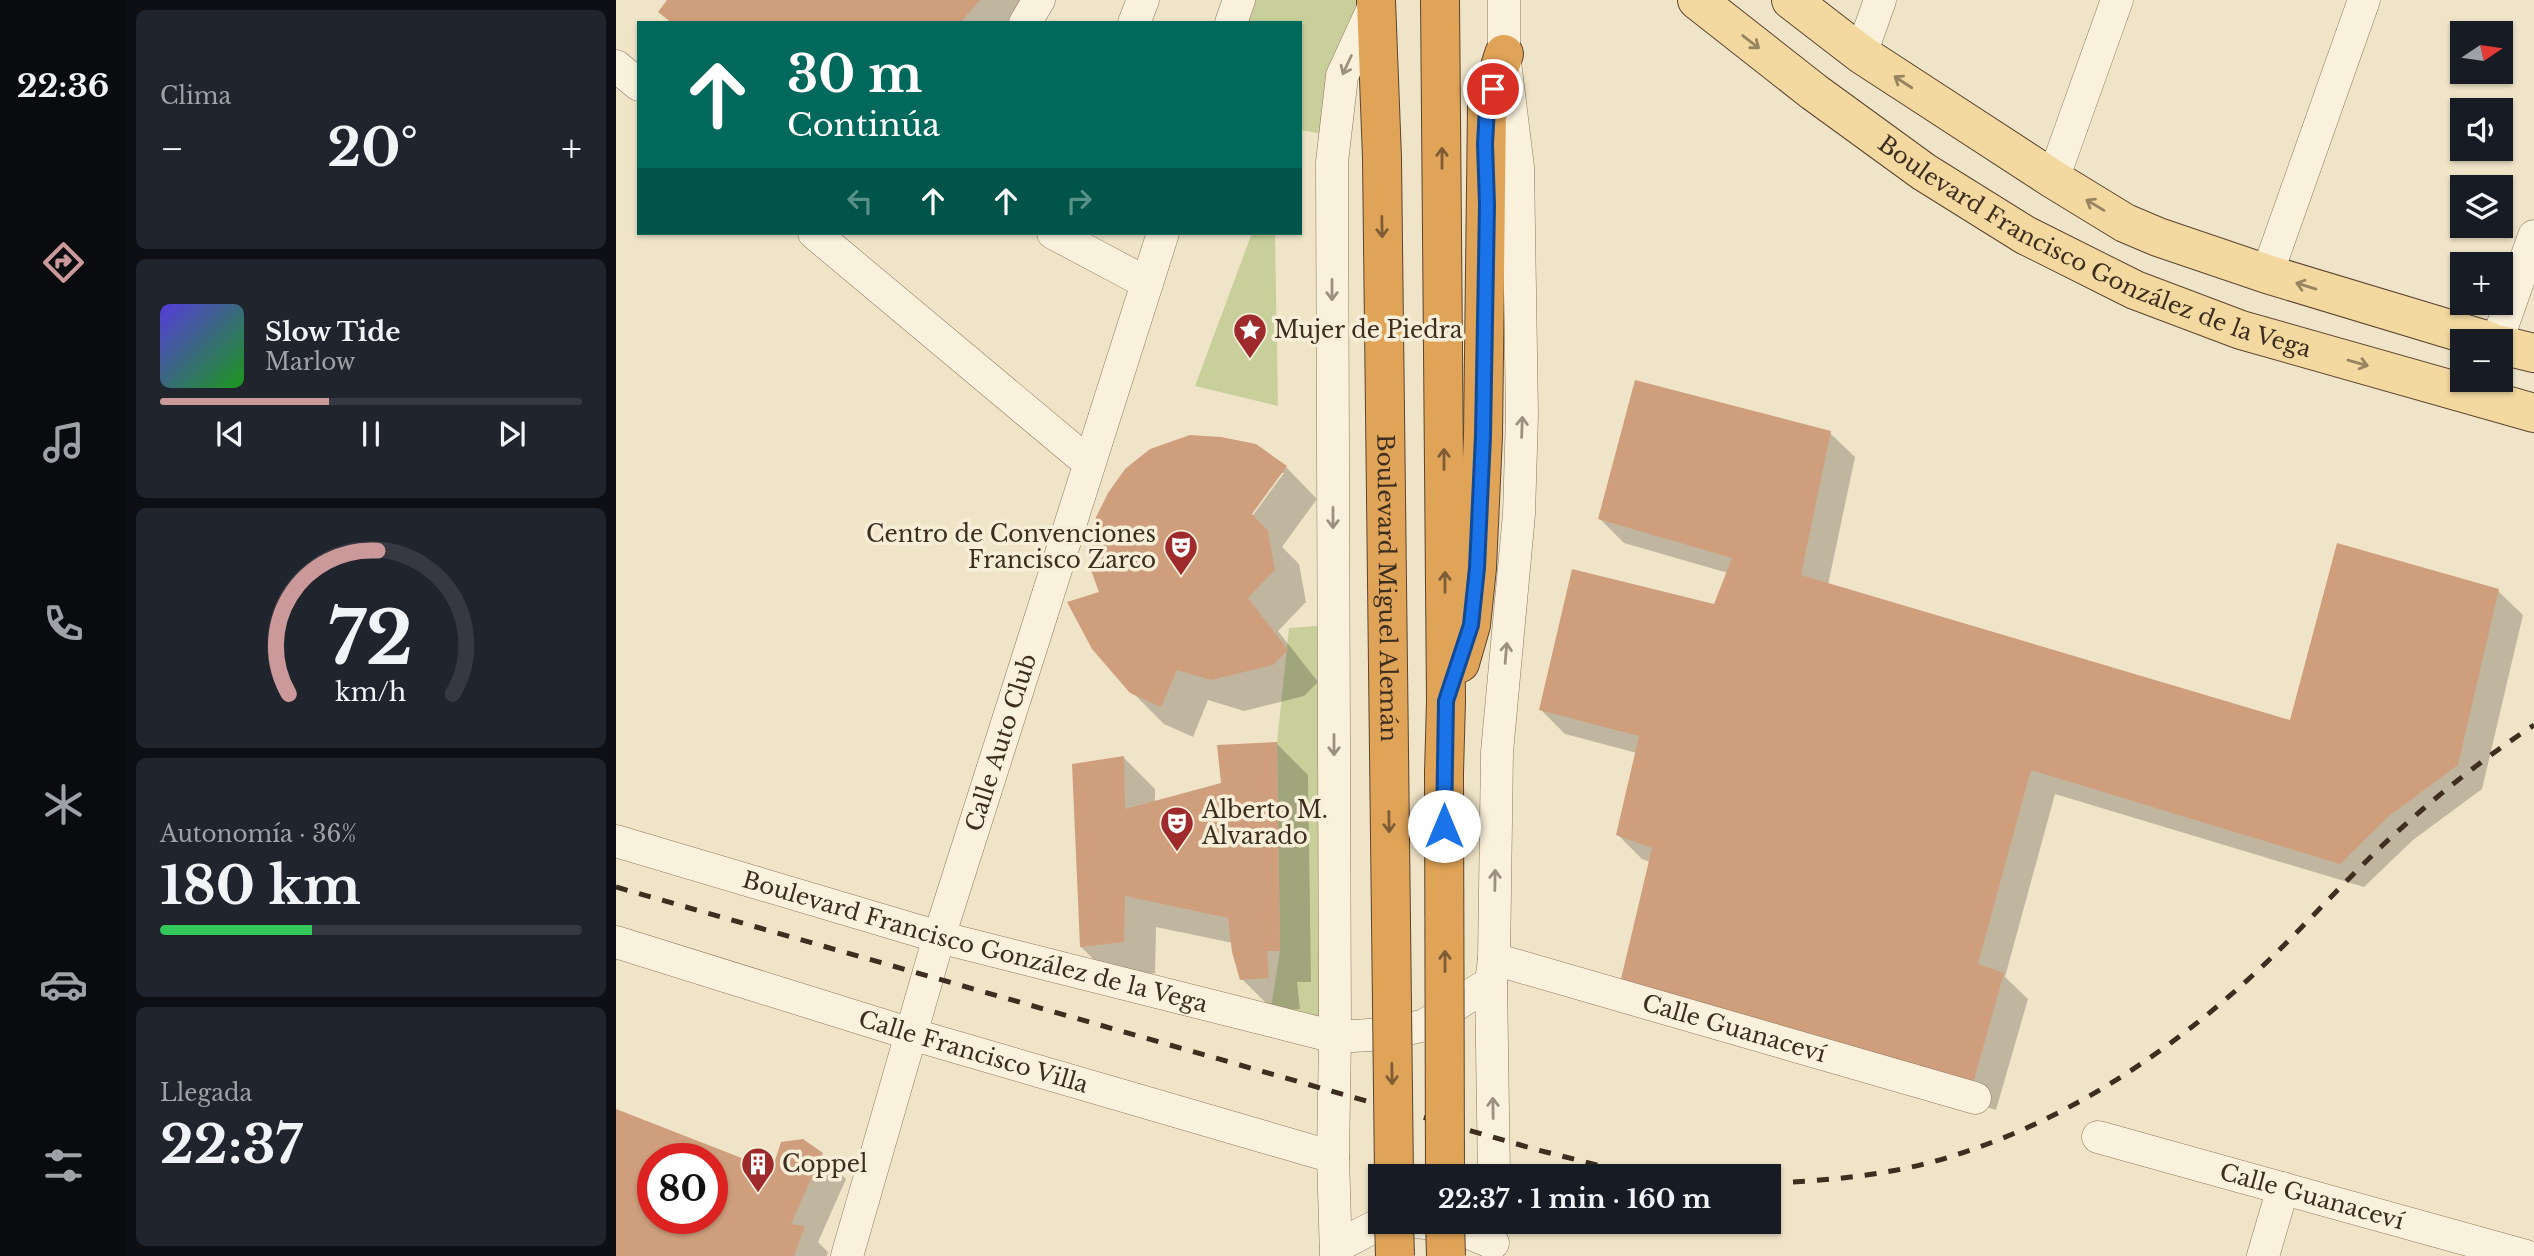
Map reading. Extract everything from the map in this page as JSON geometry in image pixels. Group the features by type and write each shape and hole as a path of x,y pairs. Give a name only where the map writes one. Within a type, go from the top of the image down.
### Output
{"highway":[{"path":"1440,0 1446,701 1445,1164"},
{"name":"Boulevard Miguel Alemán","path":"1376,1 1382,158 1394,1164"},
{"path":"1446,701 1471,625 1477,568 1483,436 1487,107 1504,54"},
{"path":"1394,1234 1395,1256"},
{"path":"1446,1234 1446,1256"}],"main road":[{"name":"Boulevard Francisco González de la Vega","path":"1697,0 1814,92 1924,172 2025,234 2135,290 2241,330 2450,381"},
{"name":"Boulevard Francisco González de la Vega","path":"1791,0 1861,54 2125,223 2267,274 2450,329"},
{"path":"2513,347 2534,353"},
{"name":"Boulevard Francisco González de la Vega","path":"2489,392 2534,413"}],"street":[{"path":"1026,21 1039,0"},
{"path":"1134,21 1143,0"},
{"path":"1232,21 1239,0"},
{"path":"1494,1164 1492,970 1497,752 1519,514 1522,415 1518,167 1504,54 1504,0"},
{"path":"1861,54 1880,0"},
{"path":"2053,179 2117,0"},
{"path":"2267,274 2364,0"},
{"path":"1336,1251 1333,1157 1335,1037 1332,162 1342,76 1376,1"},
{"path":"616,66 637,83"},
{"path":"816,235 1088,463"},
{"path":"1057,235 1147,283"},
{"name":"Calle Auto Club","path":"847,1256 939,937 1162,235"},
{"path":"2504,329 2534,236"},
{"name":"Boulevard Francisco González de la Vega","path":"616,841 939,937 1335,1037 1387,1034 1425,1025 1492,970"},
{"name":"Calle Francisco Villa","path":"616,942 911,1034 1333,1157"},
{"name":"Calle Guanaceví","path":"1492,970 1975,1098"},
{"name":"Calle Guanaceví","path":"2098,1136 2526,1256"},
{"path":"2263,1256 2283,1188"},
{"path":"1336,1251 1368,1231"},
{"path":"1475,1234 1493,1240"}],"green space":[{"path":"1250,0 1363,0 1323,134 1302,130 1302,21 1246,21"},
{"path":"1251,235 1275,235 1278,406 1195,386"},
{"path":"1329,625 1326,1028 1271,1007 1280,951 1277,742 1289,628"}],"building":[{"path":"667,0 980,0 962,21 669,21 658,12"},
{"path":"1635,380 1831,431 1801,575 2290,720 2337,543 2499,589 2458,765 2389,816 2340,864 2031,770 1978,964 2004,973 1972,1087 1621,979 1652,848 1616,835 1639,736 1539,710 1572,569 1714,604 1732,558 1598,519"},
{"name":"Centro de Convenciones Francisco Zarco","path":"1190,435 1221,437 1256,444 1287,466 1252,514 1268,531 1275,570 1248,598 1288,650 1273,665 1211,680 1177,670 1161,707 1130,693 1092,649 1067,602 1099,592 1089,565 1096,517 1108,493 1125,469 1150,449"},
{"name":"Alberto M. Alvarado","path":"1277,742 1280,951 1267,951 1269,978 1240,980 1232,952 1228,918 1125,896 1124,942 1080,947 1072,764 1124,756 1125,809 1221,783 1217,745"},
{"name":"Coppel","path":"616,1109 703,1143 637,1143 637,1234 728,1234 728,1153 772,1170 781,1142 803,1139 823,1153 791,1224 805,1226 794,1256 616,1256"}],"railway":[{"path":"1781,1182 1851,1177 1932,1162 2025,1128 2070,1107 2113,1082 2154,1055 2232,993 2269,960 2402,827 2476,766 2534,725"},
{"path":"616,887 1593,1164"}],"place":[{"name":"Mujer de Piedra","path":"1250,360"},
{"name":"Centro de Convenciones Francisco Zarco","path":"1181,577"},
{"name":"Alberto M. Alvarado","path":"1177,853"},
{"name":"Coppel","path":"758,1194"}],"route":[{"path":"1444,826 1446,701 1471,625 1477,568 1483,436 1487,205 1485,144 1487,107 1493,89"}]}
